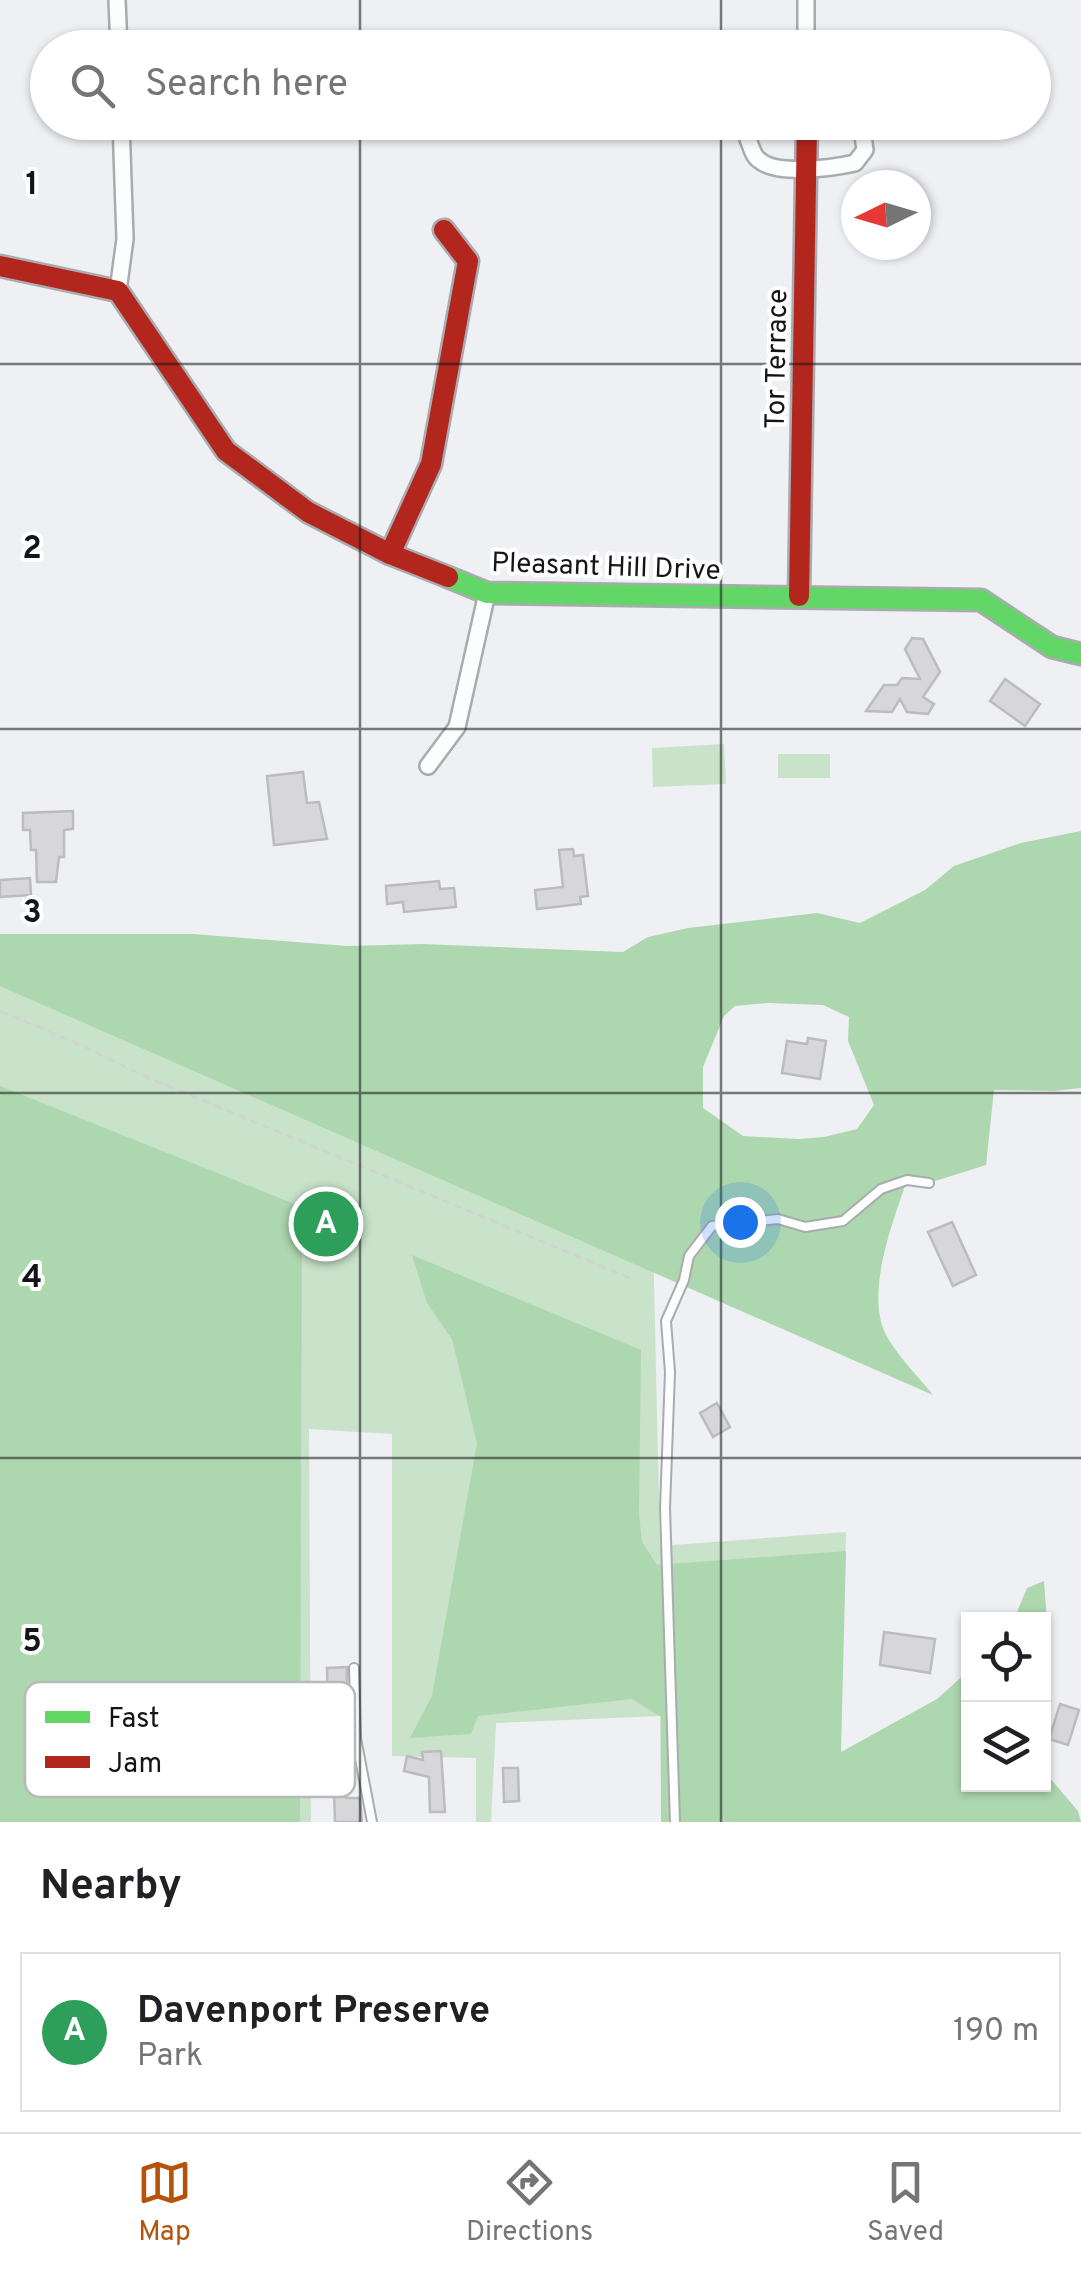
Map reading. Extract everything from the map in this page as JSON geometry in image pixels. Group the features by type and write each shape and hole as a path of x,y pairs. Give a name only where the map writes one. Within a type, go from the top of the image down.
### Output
{"street":[{"path":"117,0 118,30"},
{"path":"806,0 806,30"},
{"path":"0,266 118,290 126,239 122,140"},
{"path":"748,140 756,159 770,167 806,169 854,163 865,150 864,140"},
{"name":"Tor Terrace","path":"799,596 806,140"},
{"path":"390,554 431,464 468,261 444,230"},
{"name":"Pleasant Hill Drive","path":"118,290 226,451 308,512 390,554 486,593 980,600 1052,648 1081,654"},
{"path":"428,766 457,727 486,593"}],"lane":[{"path":"675,1822 665,1508 670,1372 666,1321 690,1256 712,1226 778,1218 805,1226 843,1221 882,1189 907,1180 929,1182"},
{"path":"354,1668 354,1682"},
{"path":"355,1703 356,1738 372,1822"}],"path":[{"path":"0,1011 144,1076 630,1278"}],"green space":[{"path":"724,744 726,784 653,787 652,748"},
{"path":"778,754 830,754 830,778 778,778"},
{"path":"1081,831 1081,1088 994,1090 986,1165 929,1183 907,1180 883,1260 878,1304 889,1340 933,1395 0,986 0,934 193,934 347,946 423,944 623,952 648,937 688,928 817,913 860,923 925,890 954,866 1021,843","holes":["823,1005 849,1017 848,1041 874,1105 857,1129 799,1139 743,1136 703,1108 703,1067 724,1016 735,1006"]},
{"path":"0,959 648,1018 660,1546 846,1532 840,1752 961,1782 661,1822 660,1716 496,1723 491,1822 476,1822 476,1758 392,1756 392,1434 309,1429 310,1682 25,1682 25,1797 311,1797 311,1822 0,1822"},
{"path":"0,1086 302,1207 300,1682 25,1682 25,1797 300,1797 300,1822 0,1822"},
{"path":"412,1255 641,1350 639,1514 642,1542 657,1565 846,1551 841,1752 937,1699 961,1677 961,1792 1051,1792 1051,1779 1078,1811 1081,1822 661,1822 661,1717 632,1699 478,1716 471,1734 410,1738 432,1696 477,1443 452,1339 427,1303"},
{"path":"1044,1581 1046,1612 1017,1612 1027,1588"}],"building":[{"path":"912,638 923,639 940,672 923,697 934,704 928,714 907,712 900,699 892,712 866,711 884,685 897,685 902,678 920,679 905,649"},
{"path":"1005,679 1040,704 1025,726 990,701"},
{"path":"303,772 307,803 319,802 327,839 274,845 267,776"},
{"path":"73,811 73,829 64,830 64,857 59,857 56,882 37,882 36,850 31,850 30,830 23,830 23,813"},
{"path":"573,849 574,856 583,855 588,896 580,897 581,904 537,909 535,890 563,887 559,850"},
{"path":"30,878 31,895 0,897 0,880"},
{"path":"439,881 440,889 454,888 456,907 404,912 403,902 387,904 386,886"},
{"path":"808,1038 826,1041 820,1079 782,1073 787,1041 807,1044"},
{"path":"952,1222 976,1275 953,1286 928,1232"},
{"path":"717,1403 730,1427 713,1437 700,1413"},
{"path":"884,1632 935,1639 930,1673 880,1665"},
{"path":"347,1667 347,1682 327,1682 327,1668"},
{"path":"1060,1704 1079,1710 1068,1745 1051,1740"},
{"path":"441,1751 445,1812 430,1812 429,1777 404,1771 407,1756 423,1760 422,1752"},
{"path":"503,1768 518,1768 519,1801 504,1802"},
{"path":"334,1797 360,1798 362,1822 335,1822"}],"traffic: fast":[{"path":"448,577 487,593 981,600 1052,647 1081,654"}],"traffic: jam":[{"path":"799,596 807,140"},
{"path":"390,554 431,464 468,261 444,230"},
{"path":"0,266 118,291 226,451 308,512 390,554 448,577"}],"place":[{"name":"Davenport Preserve","path":"326,1224"}]}
